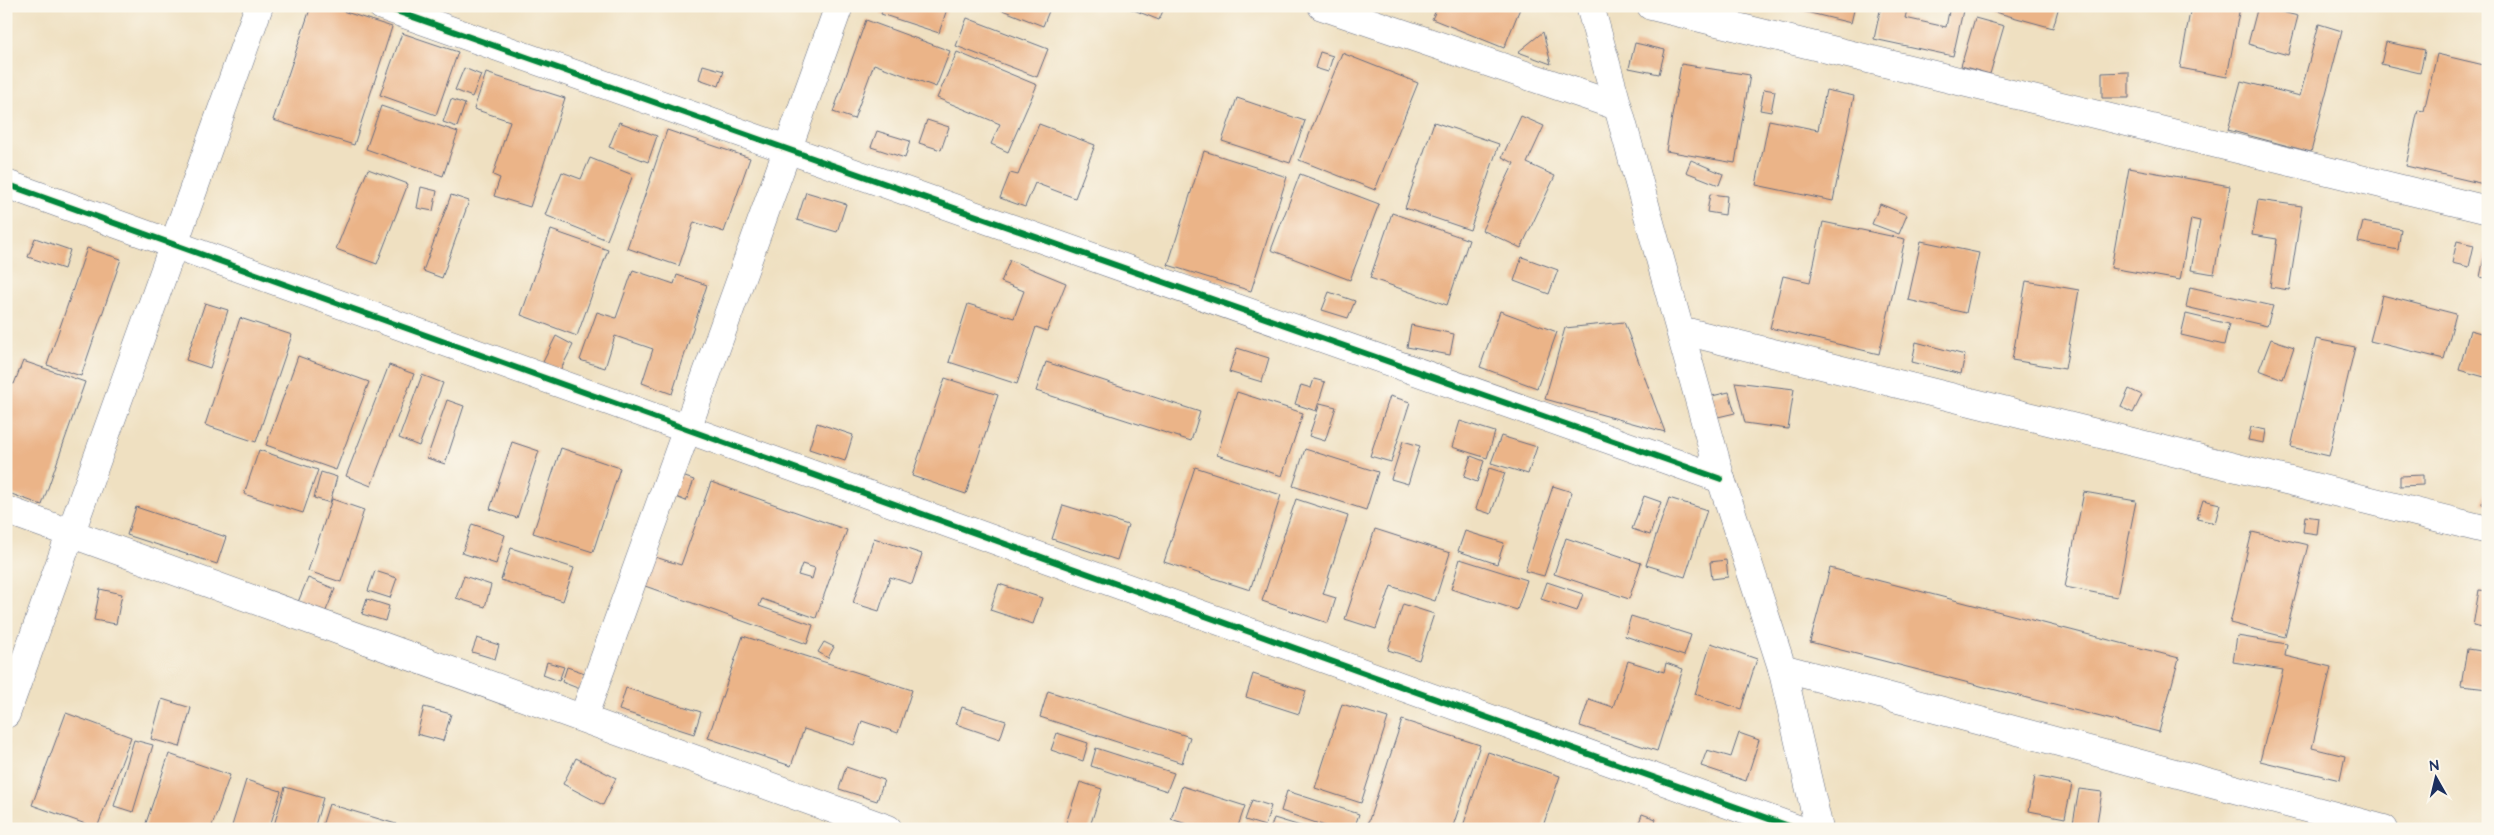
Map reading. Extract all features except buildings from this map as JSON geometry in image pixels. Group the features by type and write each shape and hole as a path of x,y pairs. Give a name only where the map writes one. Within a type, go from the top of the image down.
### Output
{"street":[{"path":"6,714 259,6"},
{"path":"382,6 787,151 1721,479"},
{"path":"583,718 839,6"},
{"path":"1322,6 1617,106"},
{"path":"1590,6 1721,479 1782,668 1819,829"},
{"path":"1651,6 2488,210"},
{"path":"6,184 1797,829"},
{"path":"1680,330 2488,530"},
{"path":"6,510 888,829"},
{"path":"1782,668 2384,829"}],"cycle path":[{"path":"382,6 1721,479"},
{"path":"6,184 1797,829"}]}
